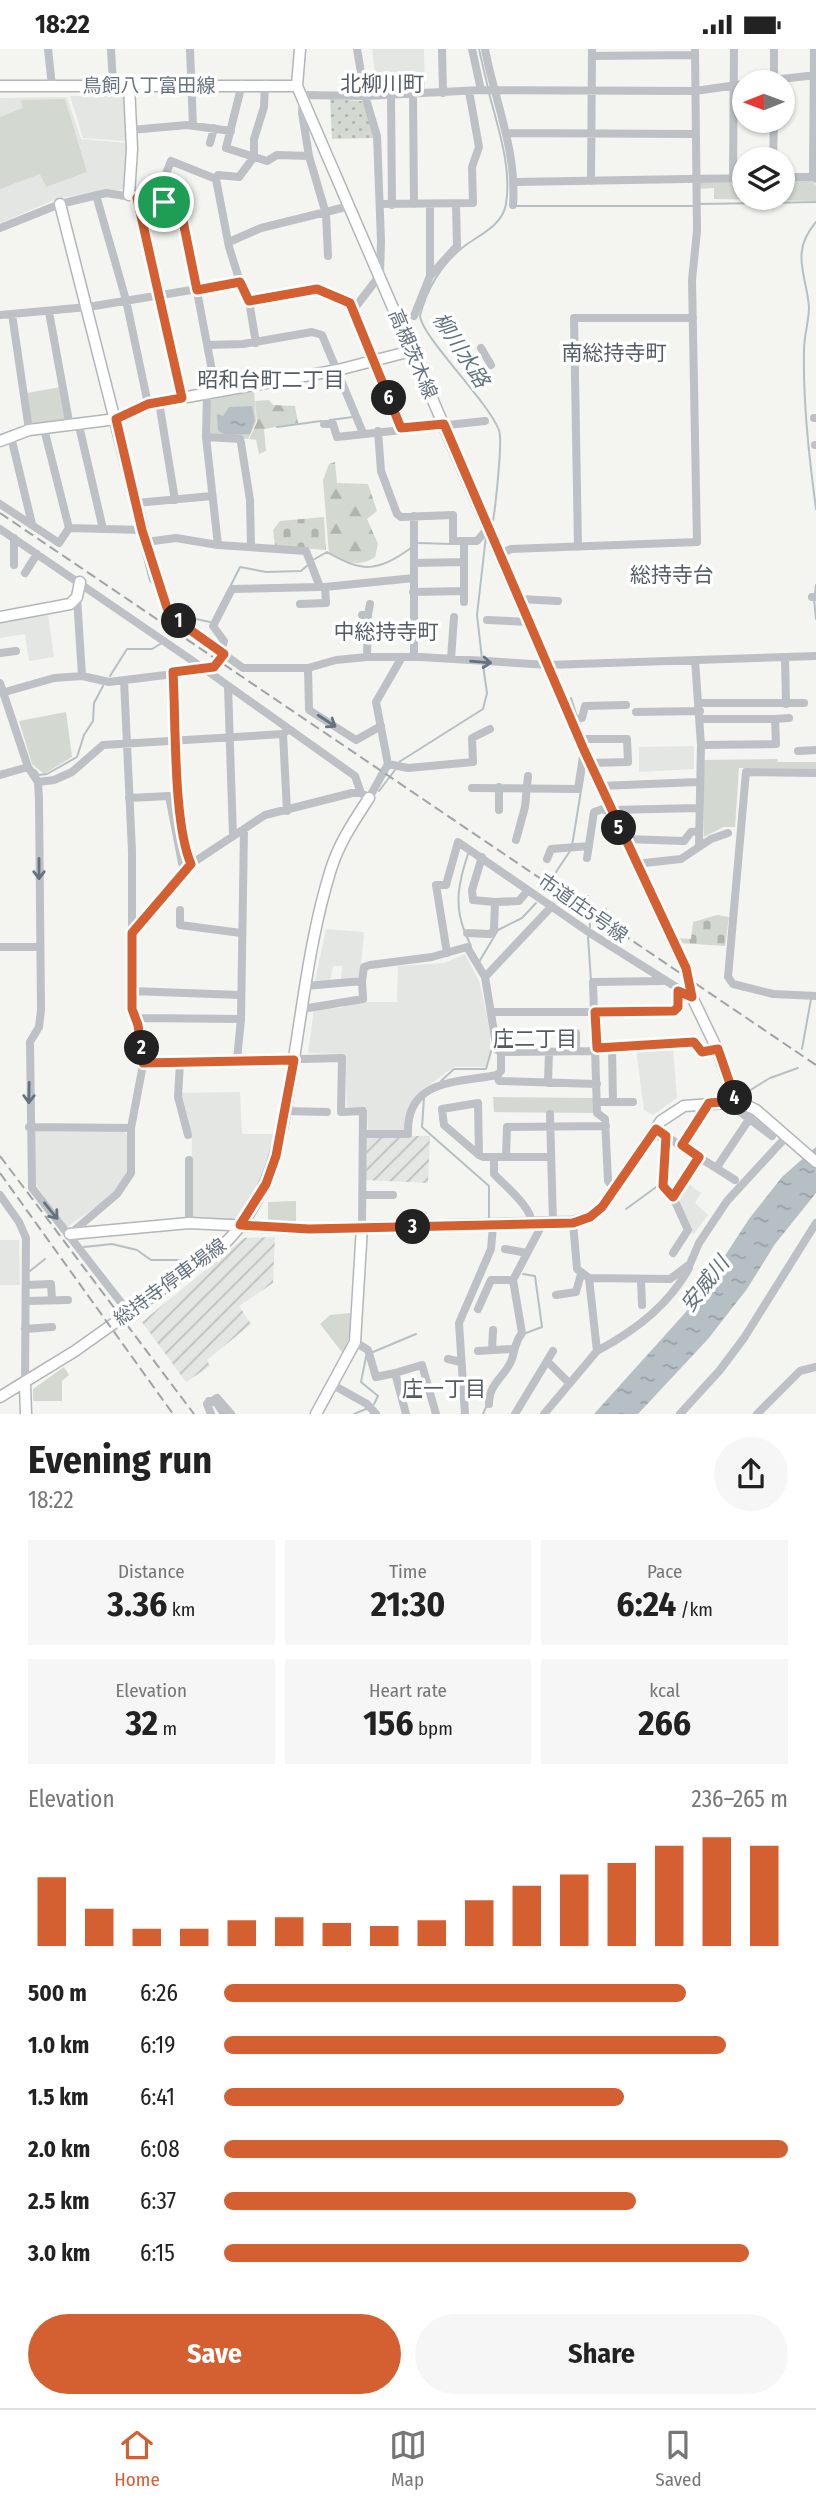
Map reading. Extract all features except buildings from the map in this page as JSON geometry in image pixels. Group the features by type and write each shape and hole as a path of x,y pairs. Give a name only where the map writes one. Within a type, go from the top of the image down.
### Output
{"main road":[{"name":"高槻茨木線","path":"300,49 300,90 600,786 686,968 692,997 718,1049 736,1101"},
{"name":"鳥飼八丁富田線","path":"0,86 265,84 300,90"},
{"path":"129,85 133,196"},
{"path":"60,204 155,578"},
{"path":"5,439 29,431 116,419 154,403 338,370 411,351"},
{"path":"0,617 61,607 77,597 80,582"},
{"name":"総持寺停車場線","path":"0,1397 25,1385 220,1248 240,1225 266,1184 286,1111 306,986 331,871 345,835 368,793"},
{"path":"70,1234 189,1223 362,1227 573,1223 596,1213 655,1129 675,1110 709,1103 736,1101 756,1110 816,1162"},
{"path":"316,1414 355,1342 362,1227"},
{"path":"25,1385 26,1414"}],"street":[{"path":"48,49 52,86"},
{"path":"111,49 113,85"},
{"path":"190,49 193,126"},
{"path":"354,309 380,275 377,136 365,96 357,49"},
{"path":"442,49 443,93"},
{"path":"472,49 507,133 515,182 513,205"},
{"path":"485,49 488,90"},
{"path":"734,49 734,70"},
{"path":"774,49 774,70"},
{"path":"795,177 814,178 814,49"},
{"path":"500,554 511,549 697,542 692,268 697,232 694,178 695,52 592,53 591,181"},
{"path":"795,78 814,75"},
{"path":"242,84 226,148 267,161 278,155 309,156"},
{"path":"216,179 218,175 239,177 254,157 254,139 264,107 265,84"},
{"path":"328,256 326,214 309,156 300,90 365,96 488,90 695,91 732,85"},
{"path":"380,204 473,203 472,167 479,147 469,91"},
{"path":"413,94 414,204"},
{"path":"391,95 392,205"},
{"path":"131,130 193,126 231,131"},
{"path":"210,143 214,128"},
{"path":"507,133 694,134"},
{"path":"156,199 171,161 191,165 216,179 229,242 240,282 249,301 256,342"},
{"path":"515,182 732,178"},
{"path":"96,195 154,403 175,500"},
{"path":"0,228 60,204 96,195 156,199 181,211 208,345 211,393 206,437 218,545"},
{"path":"133,196 161,297 182,398"},
{"path":"429,204 430,276"},
{"path":"414,316 430,276 457,246 456,204"},
{"path":"229,242 261,228 350,206"},
{"path":"0,315 49,312 161,297 240,282"},
{"path":"249,301 323,290 344,299 354,309 401,428"},
{"path":"49,312 75,426 103,529"},
{"path":"12,314 29,431"},
{"path":"578,547 574,318 693,318"},
{"path":"208,345 256,342 318,333 326,338 363,433"},
{"path":"481,348 489,366"},
{"path":"324,424 333,423 337,437 485,421"},
{"path":"0,505 59,543 69,528 44,429"},
{"path":"378,431 381,471 397,514 453,515 453,541 477,541 488,528"},
{"path":"206,437 240,439 242,443 250,500 251,547"},
{"path":"5,439 32,524"},
{"path":"136,503 212,496"},
{"path":"414,516 414,657"},
{"path":"69,528 142,530"},
{"path":"0,529 206,670 286,732 355,776 368,793"},
{"path":"146,542 176,537 218,545 306,551 323,587 326,603 300,604"},
{"path":"14,538 14,565"},
{"path":"464,541 464,602"},
{"path":"25,573 37,554"},
{"path":"414,563 464,562"},
{"path":"155,578 167,608 179,622 243,668 308,668 336,660 368,657 548,665 816,656"},
{"path":"5,692 54,678 82,675 109,682 214,667 222,653 224,641 213,626 232,589 323,587 348,582 414,578"},
{"path":"413,592 464,591"},
{"path":"77,597 82,675"},
{"path":"519,599 558,601"},
{"path":"368,657 365,615 370,604"},
{"path":"451,659 454,617"},
{"path":"493,624 529,622"},
{"path":"0,653 16,651"},
{"path":"132,933 188,867 265,815 368,793 388,764 376,702 378,694 394,676 402,657"},
{"path":"785,658 786,704"},
{"path":"695,660 701,745 698,782 699,845"},
{"path":"308,668 309,710 356,740 381,726"},
{"path":"173,672 179,791 188,867"},
{"path":"70,1234 117,1194 127,1182 132,1163 131,1128 143,1063 131,991 128,743 124,680"},
{"path":"0,683 28,767 38,782 40,800 41,1010 38,1027 30,1042 29,1127 32,1188 122,1305"},
{"path":"228,686 233,836"},
{"path":"636,712 700,711 804,703"},
{"path":"571,719 582,718 585,706 626,705"},
{"path":"700,711 789,718"},
{"path":"701,745 776,744 775,719"},
{"path":"388,764 408,768 473,762 472,738 490,729"},
{"path":"38,782 54,780 72,772 103,745 286,732"},
{"path":"286,732 287,811"},
{"path":"472,788 578,789 582,745 627,739 628,762 590,763"},
{"path":"798,751 816,750"},
{"path":"0,775 28,767"},
{"path":"816,773 746,772 728,977 733,984 773,994 816,996"},
{"path":"515,835 527,776"},
{"path":"600,786 698,782"},
{"path":"499,787 499,810"},
{"path":"129,798 169,796 182,863 188,867"},
{"path":"587,858 594,812 603,809 698,808"},
{"path":"237,1060 241,1019 244,829"},
{"path":"624,839 684,841 691,832 698,831"},
{"path":"635,864 680,857 712,837 728,833 738,834 741,838"},
{"path":"665,860 681,859 712,839 728,833"},
{"name":"市道庄5号線","path":"447,953 436,885 446,884 458,842 662,981 692,997"},
{"path":"547,859 551,849 589,846"},
{"path":"482,857 472,890 473,900 519,901 528,890"},
{"path":"467,933 490,934 494,930 495,902"},
{"path":"485,977 552,907"},
{"path":"180,910 180,925 241,933"},
{"path":"0,947 39,947"},
{"path":"302,1009 363,999 364,967 467,947 485,977 493,1012 497,1050 501,1052 597,1050 694,1042 702,1052 718,1049"},
{"path":"306,986 362,981"},
{"path":"615,1189 608,1181 605,1119 597,1113 593,982 662,981"},
{"path":"131,991 240,995"},
{"path":"493,1012 674,1011 678,1007 678,991"},
{"path":"135,1018 241,1019"},
{"path":"562,1033 562,1051"},
{"path":"576,1033 576,1051"},
{"path":"612,1048 613,1102"},
{"path":"548,1083 549,1051"},
{"path":"365,1134 408,1134 411,1108 432,1086 497,1075 501,1071 501,1052"},
{"path":"143,1063 342,1058 341,1112 363,1111 365,1134 362,1227"},
{"path":"180,1062 178,1097 188,1135"},
{"path":"497,1075 499,1081 597,1084"},
{"path":"736,1101 736,1108 772,1136"},
{"path":"597,1102 632,1102"},
{"path":"479,1155 478,1103 442,1109 444,1125 479,1155 551,1157"},
{"path":"682,1145 709,1103"},
{"path":"286,1111 327,1112"},
{"path":"488,1402 494,1384 512,1358 512,1349 522,1333 513,1280 543,1224 551,1157 550,1114"},
{"path":"716,1167 750,1118"},
{"path":"506,1157 507,1128 606,1126"},
{"path":"29,1127 131,1128"},
{"path":"655,1129 735,1181"},
{"path":"666,1136 663,1186 673,1197 688,1230 673,1253"},
{"path":"544,1414 597,1351 631,1333 674,1289 690,1264 699,1243 727,1201 786,1137"},
{"path":"494,1157 494,1174 532,1218 543,1224"},
{"path":"673,1197 699,1157"},
{"path":"188,1160 189,1223"},
{"path":"0,1195 19,1221 26,1238 25,1385"},
{"path":"363,1195 393,1195"},
{"path":"573,1223 577,1269 585,1276 641,1281 670,1279 690,1264"},
{"path":"680,1414 720,1370 744,1338 816,1223"},
{"path":"465,1414 459,1322 491,1249 493,1226"},
{"path":"505,1249 527,1253"},
{"path":"585,1276 597,1351"},
{"path":"556,1295 576,1292 585,1276"},
{"path":"478,1308 491,1280 513,1280"},
{"path":"641,1281 642,1305"},
{"path":"26,1285 51,1284 52,1300"},
{"path":"26,1301 68,1300"},
{"path":"24,1329 52,1327"},
{"path":"492,1350 493,1330"},
{"path":"355,1342 369,1355 376,1377 382,1380 422,1365 436,1414"},
{"path":"478,1351 512,1349"},
{"path":"515,1414 553,1351"},
{"path":"448,1359 461,1362"},
{"path":"547,1361 568,1383"},
{"path":"757,1414 800,1371 815,1365"},
{"path":"395,1373 406,1414"},
{"path":"462,1383 494,1384"},
{"path":"333,1385 367,1404 376,1414"},
{"path":"209,1401 220,1398 230,1414"},
{"path":"209,1401 207,1408 211,1414"},
{"path":"209,1401 216,1402 224,1414"}],"shaded area":[{"path":"372,49 424,49 425,90 377,91"},
{"path":"70,96 125,96 126,141 83,138"},
{"path":"67,97 81,139 128,143 125,189 59,198 0,223 0,98"},
{"path":"48,615 54,657 29,661 25,634 0,638 0,621"},
{"path":"694,746 694,769 639,772 639,747"},
{"path":"326,929 364,932 360,977 341,979 342,966 333,966 330,980 315,981"},
{"path":"465,954 479,981 490,1029 490,1054 485,1067 454,1067 425,1088 409,1106 404,1130 368,1131 367,1108 347,1107 345,1054 308,1053 314,1009 340,1008 351,1002 397,1002 398,966 444,963"},
{"path":"673,1048 677,1098 653,1115 644,1110 636,1049"},
{"path":"240,1092 242,1134 275,1134 262,1181 234,1220 191,1220 192,1138 179,1093"},
{"path":"33,1130 122,1131 127,1134 127,1174 118,1191 66,1228 34,1182"},
{"path":"367,1136 430,1136 428,1183 366,1180"},
{"path":"684,1181 701,1193 695,1203 708,1215 693,1235 676,1196"},
{"path":"275,1237 273,1283 239,1306 251,1324 207,1360 210,1366 186,1382 142,1322 244,1238"},
{"path":"0,1240 19,1240 20,1285 0,1285"}],"green space":[{"path":"65,99 87,172 46,187 40,174 0,189 0,117 23,108 21,100"},
{"path":"330,99 362,101 375,138 332,139"},
{"path":"700,180 732,180 732,199 714,199 714,188 698,189"},
{"path":"795,181 812,181 816,185 816,201 795,201"},
{"path":"61,387 67,420 31,425 27,393"},
{"path":"254,390 256,422 248,439 208,435 209,400"},
{"path":"269,400 273,405 295,406 298,423 264,429 266,451 259,454 256,440 249,439 257,422 255,401"},
{"path":"335,462 337,483 368,484 377,511 367,519 378,544 375,557 363,562 347,561 329,554 323,480 329,464"},
{"path":"324,517 326,550 275,546 273,530 280,521"},
{"path":"66,712 72,757 44,774 32,764 19,721"},
{"path":"777,759 778,762 816,762 816,770 739,768 735,827 724,827 704,837 703,760"},
{"path":"717,915 729,917 725,946 678,943 676,938 691,939 693,922"},
{"path":"493,1097 594,1098 594,1113 494,1112"},
{"path":"296,1201 296,1222 268,1222 268,1202"},
{"path":"350,1313 351,1330 344,1355 320,1324 330,1315"},
{"path":"64,1367 69,1375 62,1381 62,1401 33,1401 33,1389"}],"water":[{"path":"252,406 255,420 250,434 226,435 218,431 217,414 223,416 229,407"},
{"path":"816,1147 816,1193 775,1244 747,1289 708,1339 638,1414 594,1414 694,1303 749,1219 782,1177"}],"waterway":[{"name":"柳川水路","path":"479,49 488,88"},
{"name":"柳川水路","path":"489,93 506,162 507,190 504,212 495,225 447,262 430,288 420,316 423,326 482,402 499,430 497,492 492,526"},
{"path":"699,204 816,202"},
{"path":"516,206 693,206"},
{"path":"816,222 808,233 802,253 809,307 804,350 806,410 816,509"},
{"path":"330,420 353,417"},
{"path":"277,427 321,421"},
{"name":"柳川水路","path":"482,659 477,615 486,536"},
{"path":"419,543 452,544"},
{"path":"313,560 327,552 351,564 370,567 389,562 411,548"},
{"path":"231,585 240,567 266,572 301,571 309,564"},
{"path":"815,593 816,585"},
{"path":"814,599 816,619"},
{"path":"190,624 196,619 210,622"},
{"path":"110,676 127,649 152,649 162,643"},
{"name":"柳川水路","path":"399,762 483,709 487,693 483,665"},
{"path":"35,770 39,775 47,774 77,757 84,735 93,721 94,703 103,686"},
{"path":"571,698 577,717"},
{"path":"579,722 583,734"},
{"name":"柳川水路","path":"379,791 395,770"},
{"path":"572,846 584,772"},
{"path":"556,884 556,872 570,851"},
{"path":"464,930 459,911 459,892 468,854"},
{"path":"588,896 590,927"},
{"path":"479,962 498,930 522,918 536,903"},
{"path":"593,921 606,909"},
{"path":"466,935 471,946"},
{"path":"588,937 591,981"},
{"path":"802,1049 811,999"},
{"path":"441,1081 454,1069 486,1069 492,1048"},
{"path":"744,1094 770,1078 798,1068"},
{"path":"424,1098 422,1127 489,1186 489,1218"},
{"path":"656,1135 662,1145"},
{"path":"626,1209 659,1185"},
{"path":"84,1247 112,1244 137,1250 151,1260 185,1260"},
{"path":"30,1271 45,1259"},
{"path":"523,1274 535,1276 542,1327 526,1333"},
{"path":"373,1352 416,1334"},
{"path":"366,1357 361,1382 378,1396 374,1404"},
{"path":"483,1414 487,1405"},
{"path":"354,1414 366,1409"}],"railway":[{"path":"0,513 816,1065"},
{"path":"0,1156 194,1414"},
{"path":"0,1173 173,1414"}],"district":[{"name":"北柳川町","path":"382,84"},
{"name":"南総持寺町","path":"614,353"},
{"name":"昭和台町二丁目","path":"271,380"},
{"name":"総持寺台","path":"672,575"},
{"name":"中総持寺町","path":"386,632"},
{"name":"庄二丁目","path":"535,1039"},
{"name":"庄一丁目","path":"444,1389"}],"route":[{"path":"137,198 164,202 181,211 197,290 240,282 249,301 317,289 344,299 354,309 401,428 444,424 584,750 635,864 686,968 692,997 678,991 678,1007 674,1011 595,1012 597,1048 694,1042 702,1052 718,1049 736,1101 709,1103 682,1145 699,1157 673,1197 663,1186 666,1136 656,1129 602,1207 582,1221 493,1226 309,1229 240,1225 266,1184 276,1156 294,1060 143,1063 138,1025 132,1009 132,933 191,864 186,854 179,791 173,672 206,670 214,667 224,654 179,622 167,608 155,578 142,530 116,419 148,404 182,398 137,198"}],"water label":[{"name":"安威川","path":"705,1284"}]}
